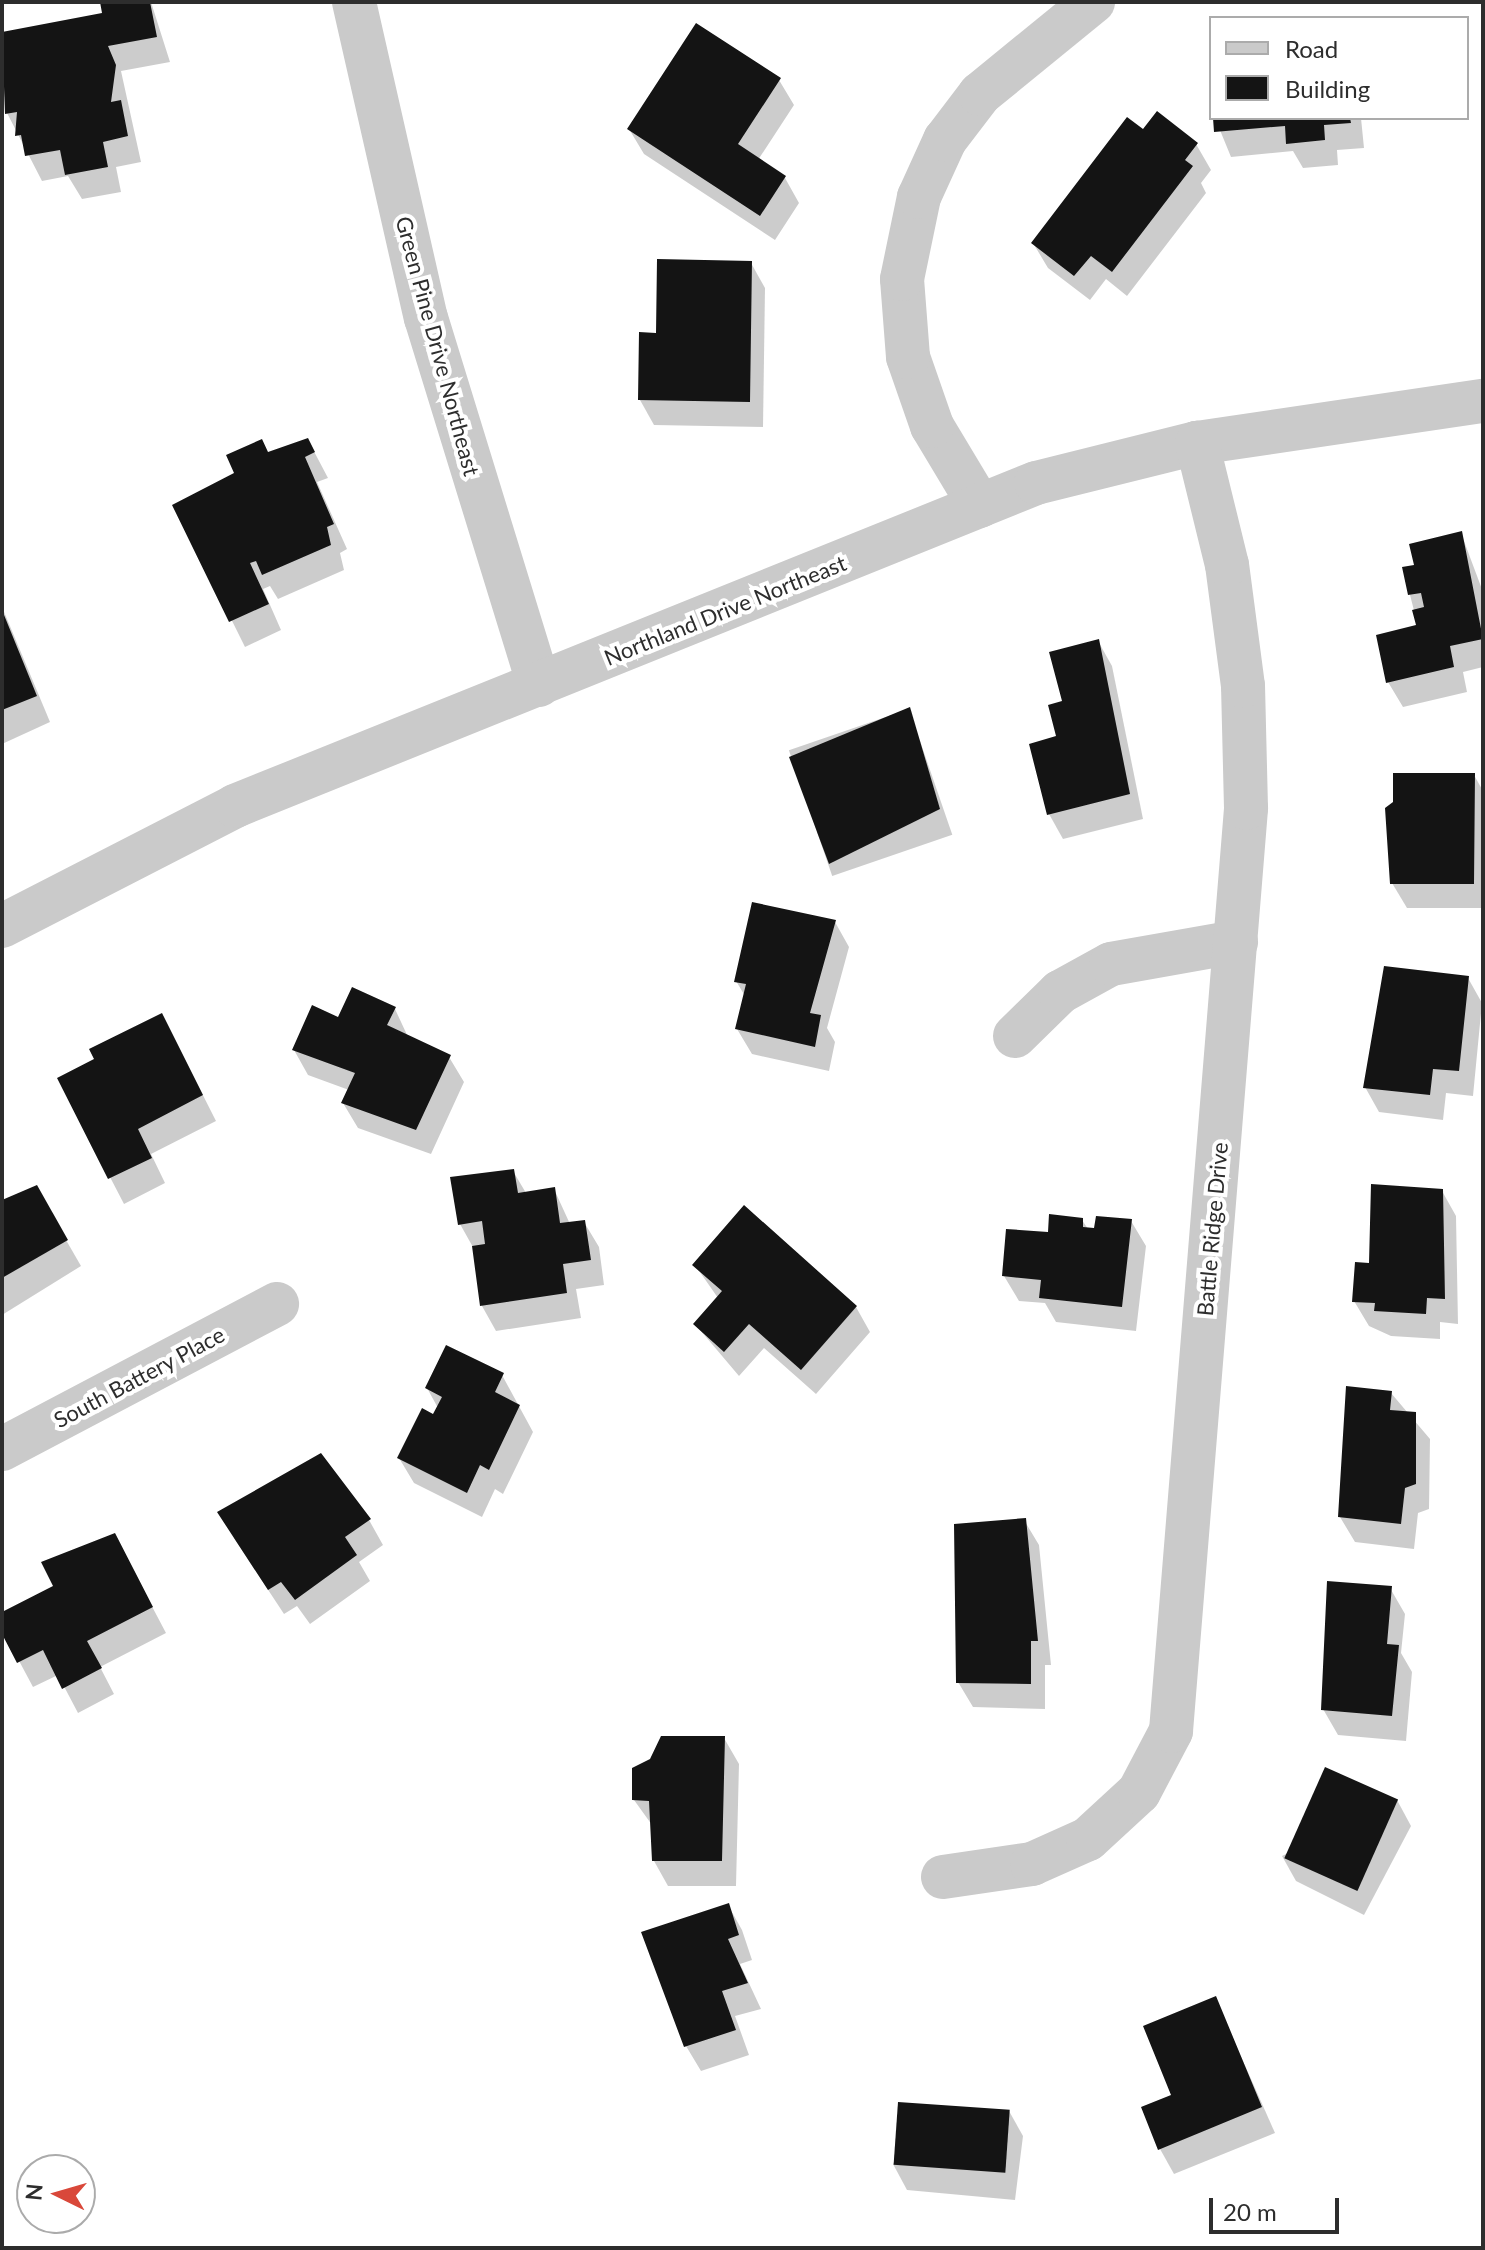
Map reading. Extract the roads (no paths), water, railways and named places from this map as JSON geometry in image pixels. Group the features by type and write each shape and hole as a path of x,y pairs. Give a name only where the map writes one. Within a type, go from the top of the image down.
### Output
{"street":[{"name":"Green Pine Drive Northeast","path":"354,2 426,318 539,685"},
{"path":"980,506 932,426 908,357 902,279 919,197 945,140 980,94 1093,2"},
{"name":"Northland Drive Northeast","path":"2,926 235,806 1036,483 1197,443 1483,401"},
{"name":"Battle Ridge Drive","path":"943,1877 1032,1864 1088,1839 1139,1792 1171,1731 1246,808 1243,686 1227,565 1197,443"},
{"path":"1015,1036 1060,992 1111,964 1236,942"},
{"name":"South Battery Place","path":"2,1449 277,1304"}]}
